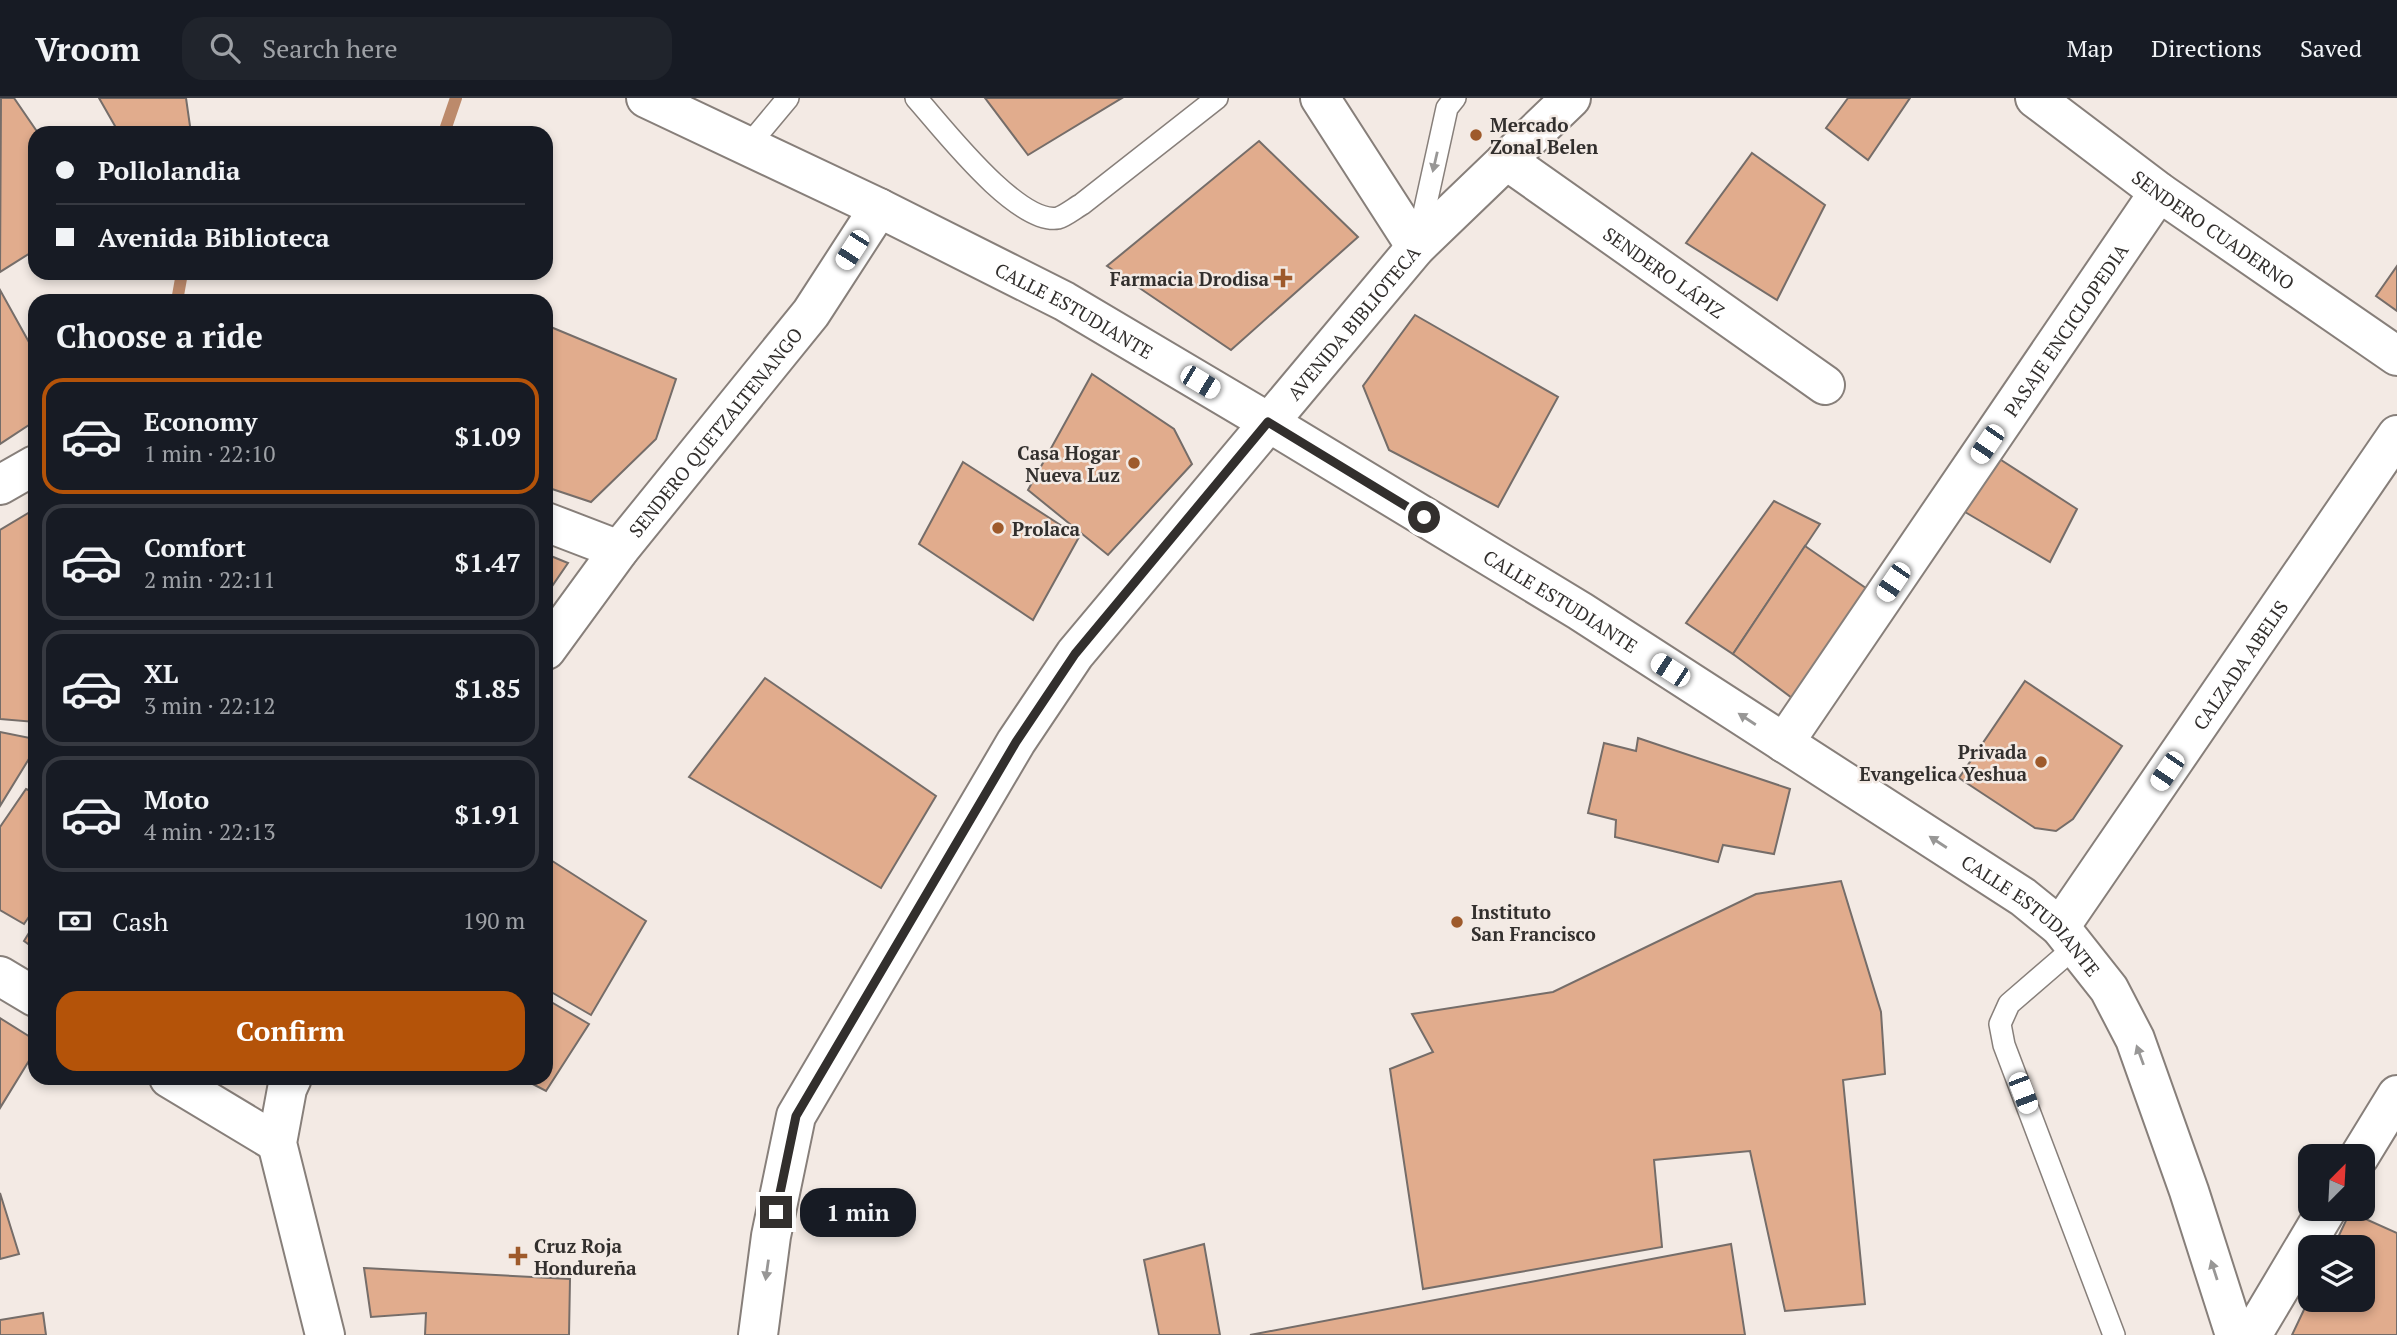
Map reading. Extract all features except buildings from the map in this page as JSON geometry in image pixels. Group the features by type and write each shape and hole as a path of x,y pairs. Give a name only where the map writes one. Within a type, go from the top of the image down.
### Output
{"street":[{"name":"CALLE ESTUDIANTE","path":"646,98 878,208 1064,301 1580,611 2023,897 2067,937 2109,989 2135,1039 2189,1191 2235,1335"},
{"path":"1320,98 1416,247"},
{"name":"AVENIDA BIBLIOTECA","path":"758,1335 771,1237 796,1116 1016,742 1068,665 1416,247 1572,98"},
{"name":"SENDERO CUADERNO","path":"2035,98 2159,192 2397,356"},
{"name":"SENDERO LÁPIZ","path":"1506,160 1825,385"},
{"name":"PASAJE ENCICLOPEDIA","path":"1784,743 2159,192"},
{"name":"SENDERO QUETZALTENANGO","path":"553,640 619,550 811,313 878,208"},
{"name":"CALZADA ABELIS","path":"2067,937 2397,435"},
{"path":"0,485 28,469"},
{"path":"553,525 619,550"},
{"path":"0,976 28,993"},
{"path":"181,1085 277,1143"},
{"path":"288,1085 277,1143 325,1335"},
{"path":"2367,1144 2397,1095"},
{"path":"2252,1335 2319,1222"}],"lane":[{"path":"748,146 788,98"},
{"path":"916,98 994,185 1036,214 1058,218 1082,204 1217,98"},
{"path":"1416,247 1447,107 1455,98"},
{"path":"2067,937 2009,1004 2000,1024 2004,1045 2114,1335"}],"waterway":[{"path":"446,126 456,98"},
{"path":"178,294 181,280"}],"place":[{"name":"Mercado Zonal Belen","path":"1476,135"},
{"name":"Farmacia Drodisa","path":"1283,278"},
{"name":"Casa Hogar Nueva Luz","path":"1134,463"},
{"name":"Prolaca","path":"998,528"},
{"name":"Privada Evangelica Yeshua","path":"2041,762"},
{"name":"Instituto San Francisco","path":"1457,922"},
{"name":"Cruz Roja Hondureña","path":"518,1256"}],"route":[{"path":"776,1212 796,1116 1016,742 1075,654 1268,422 1424,517"}]}
